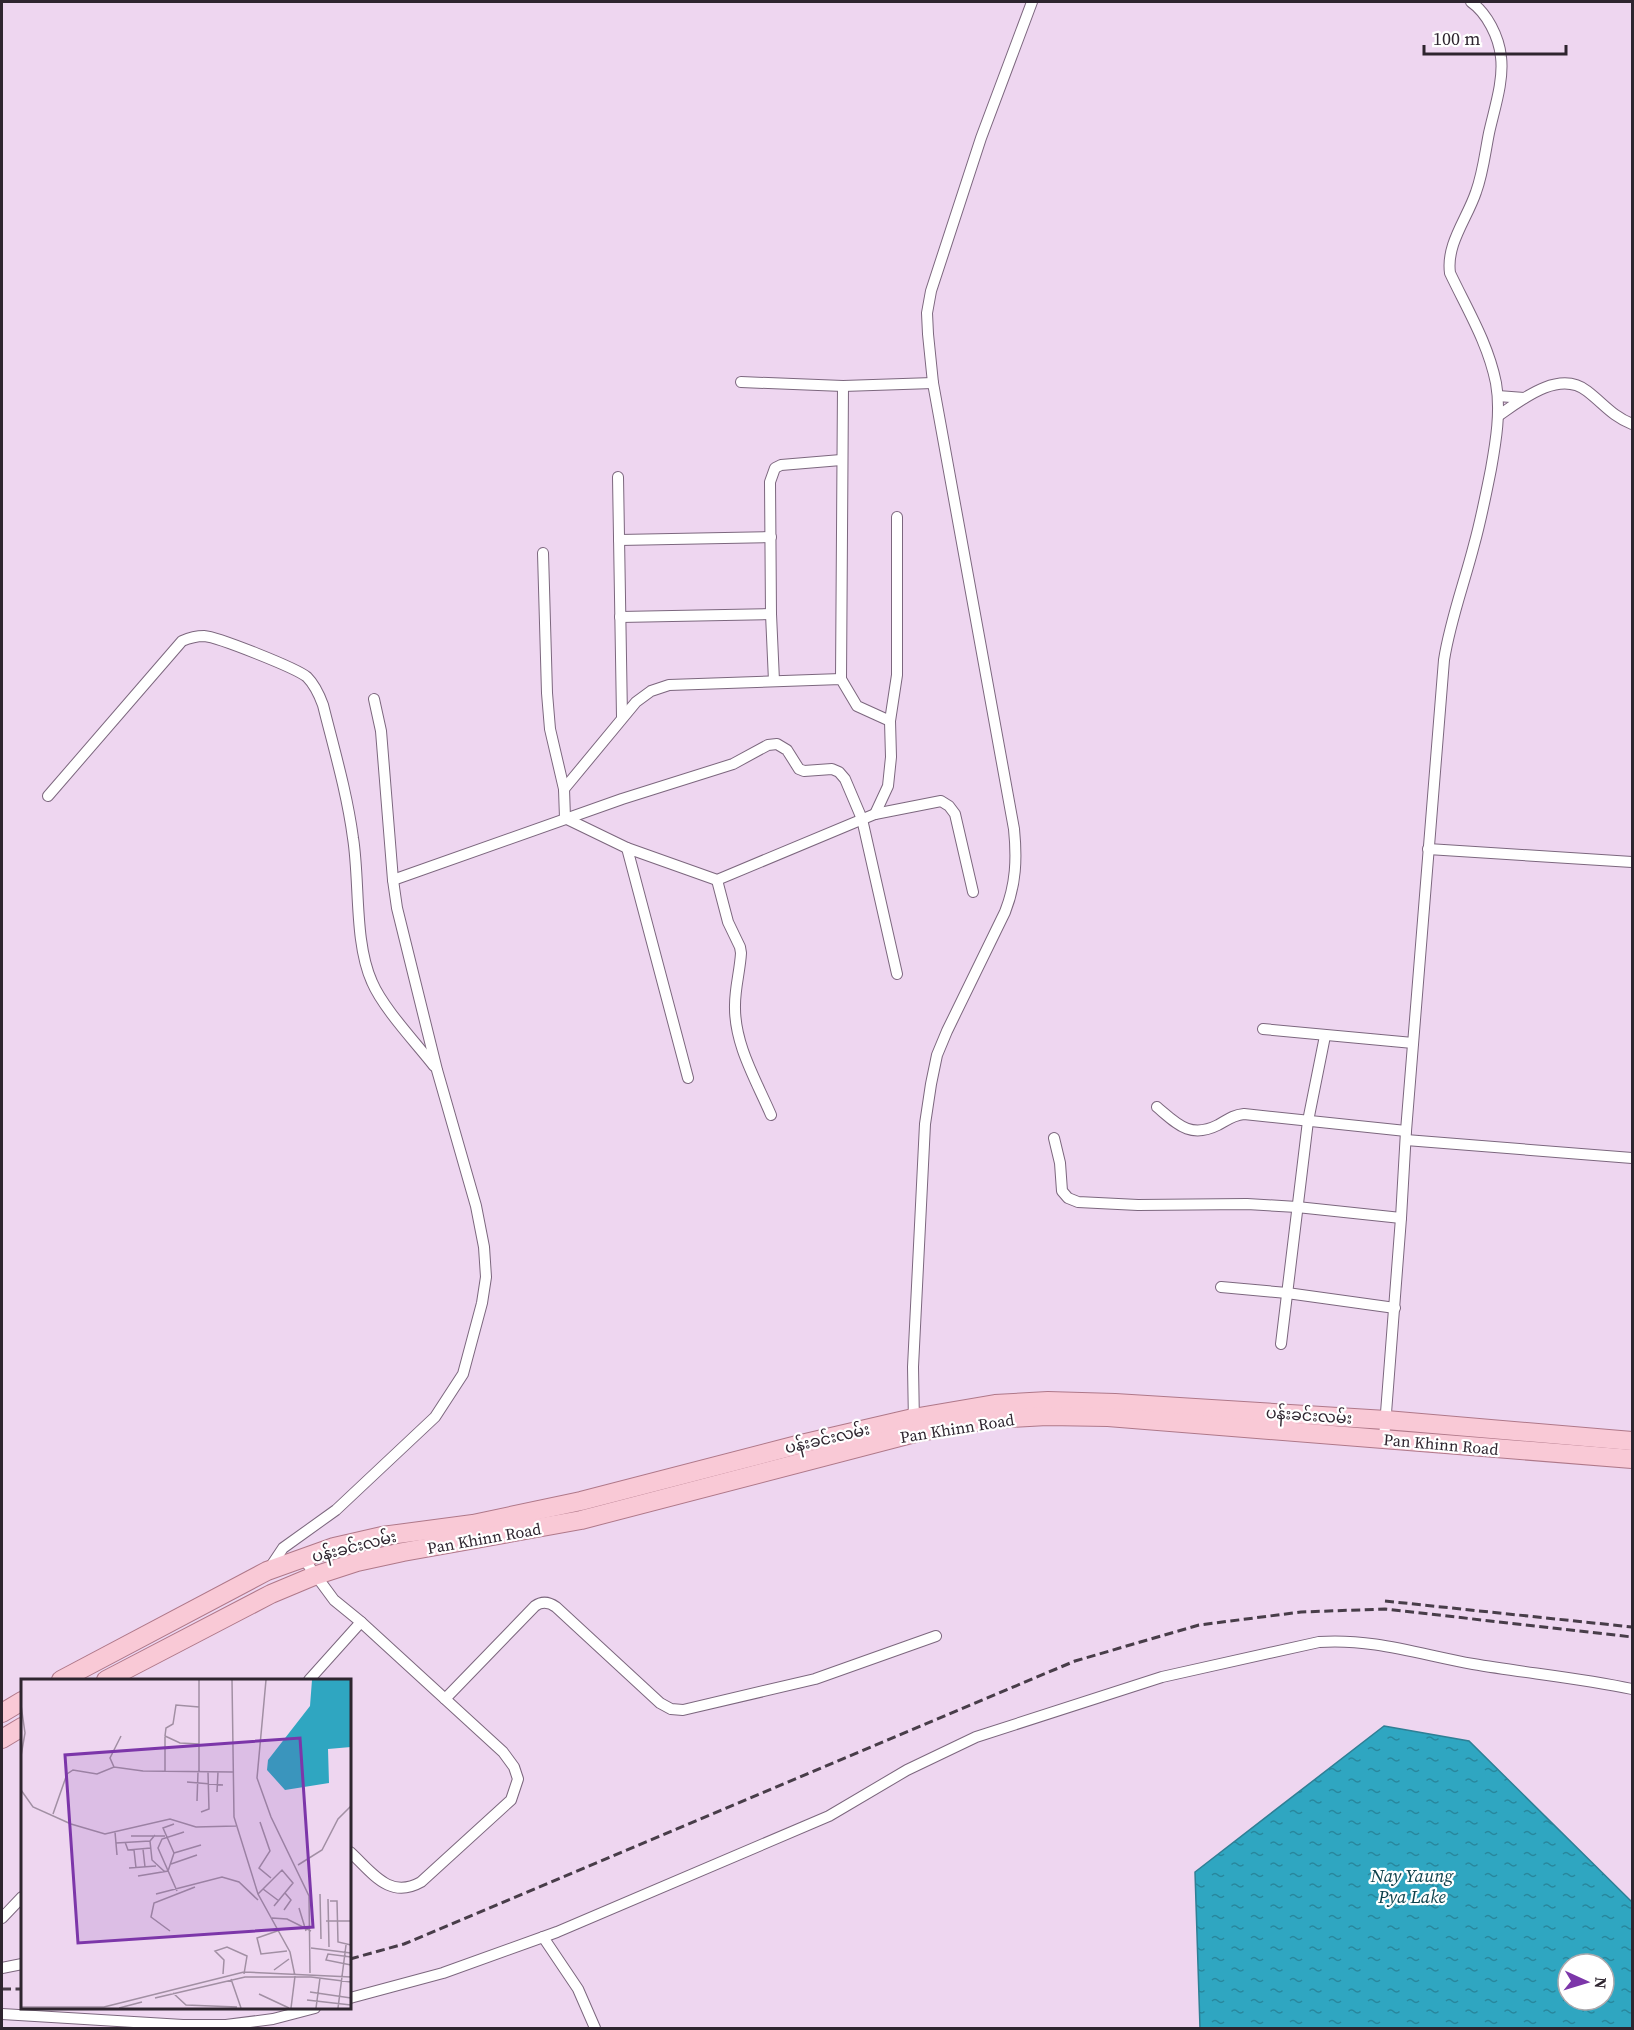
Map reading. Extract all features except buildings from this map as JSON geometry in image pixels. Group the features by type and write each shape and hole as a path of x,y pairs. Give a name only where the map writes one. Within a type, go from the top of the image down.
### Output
{"main road":[{"name":"ပန်းခင်းလမ်း","path":"63,1679 267,1571 334,1547 382,1536 473,1524 581,1501 801,1444 914,1425 995,1404 1048,1401 1127,1404 1386,1420 1632,1441"},
{"name":"Pan Khinn Road","path":"108,1679 271,1594 314,1576 357,1562 581,1520 914,1425 1047,1416 1108,1417 1632,1459"},
{"path":"2,1713 21,1702"},
{"path":"2,1738 21,1728"}],"street":[{"path":"914,1425 913,1366 919,1231 925,1124 931,1084 937,1055 947,1031 1005,912 1011,896 1016,863 1014,829 933,383 927,314 931,291 981,138 1032,2"},
{"path":"1384,1439 1443,660 1485,498 1494,454 1498,416 1498,396 1492,364 1454,282 1449,263 1450,251 1477,191 1502,66 1498,44 1488,21 1484,13 1471,2"},
{"path":"741,382 843,386 933,383"},
{"path":"1498,416 1539,389 1552,385 1578,386 1613,415 1632,424"},
{"path":"843,386 840,679 857,706 890,721"},
{"path":"1498,396 1524,398"},
{"path":"774,681 770,482 775,468 781,465 841,460"},
{"path":"618,477 622,717"},
{"path":"875,814 888,786 891,757 890,721 897,675 897,517"},
{"path":"619,540 771,537"},
{"path":"543,553 550,729 564,789 565,819"},
{"path":"620,617 771,614"},
{"path":"48,796 182,641 205,636 225,641 305,676 318,690 323,705 347,802 354,839 364,951 372,983 384,1003 437,1070"},
{"path":"564,789 622,717 636,702 651,691 669,686 840,679"},
{"path":"267,1571 283,1548 336,1510 435,1417 463,1374 482,1303 486,1277 484,1248 476,1206 437,1070 397,908 381,731 374,699"},
{"path":"393,880 622,798 733,764 768,745 777,744 787,750 799,769 804,771 832,769 839,772 845,779 862,819 897,974"},
{"path":"565,819 627,848 717,880 875,814 941,801 950,806 955,814 973,892"},
{"path":"627,848 688,1078"},
{"path":"1428,849 1632,862"},
{"path":"717,880 728,922 741,953 735,1002 736,1029 771,1115"},
{"path":"1263,1029 1413,1043"},
{"path":"1281,1344 1308,1121 1325,1036"},
{"path":"1157,1107 1183,1129 1191,1130 1214,1127 1230,1117 1244,1114 1406,1136 1632,1158"},
{"path":"1054,1138 1060,1163 1062,1191 1068,1198 1078,1202 1138,1205 1247,1204 1401,1218"},
{"path":"1221,1287 1287,1293 1395,1308"},
{"path":"303,1558 314,1576 334,1600 503,1752 514,1767 518,1779 511,1800 421,1882 411,1888 400,1889 386,1886 351,1853"},
{"path":"446,1699 534,1606 544,1602 556,1607 660,1703 672,1709 683,1710 814,1679 936,1636"},
{"path":"310,1679 361,1622"},
{"path":"351,1998 443,1973 543,1937 829,1816 907,1770 976,1737 1126,1687 1319,1641 1363,1641 1476,1664 1632,1689"},
{"path":"2,1918 21,1899"},
{"path":"543,1937 578,1989 596,2028"},
{"path":"2,1968 21,1964"},
{"path":"2,2014 45,2023 226,2025 273,2019 308,2009"}],"water":[{"name":"Nay Yaung Pya Lake","path":"1384,1726 1469,1741 1632,1902 1632,2028 1200,2028 1195,1872"}],"railway":[{"path":"1385,1601 1632,1627"},
{"path":"351,1959 404,1944 1075,1661 1199,1625 1301,1612 1385,1609 1632,1637"},
{"path":"2,1989 21,1989"}]}
